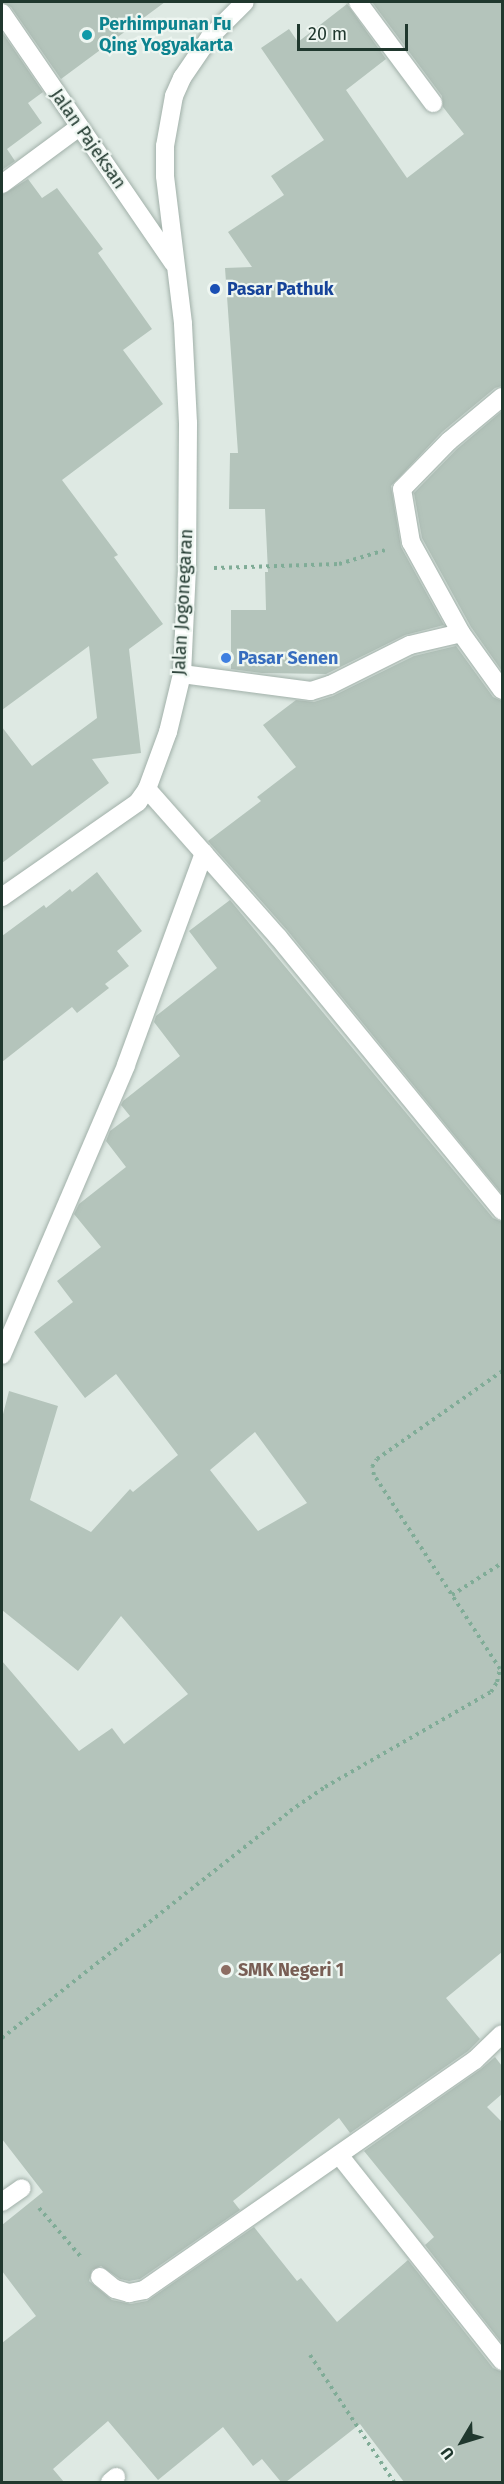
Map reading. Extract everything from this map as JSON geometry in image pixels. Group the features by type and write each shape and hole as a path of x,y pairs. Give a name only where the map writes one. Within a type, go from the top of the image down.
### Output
{"street":[{"name":"Jalan Jogonegaran","path":"2,897 125,813 147,789 168,732 182,674 187,569 186,388 183,323 174,265 165,176 165,146 174,96 194,58 245,2"},
{"path":"358,2 433,103"},
{"name":"Jalan Pajeksan","path":"2,13 174,265"},
{"path":"2,184 79,127"},
{"path":"502,398 449,441 402,489 411,542 460,633 502,690"},
{"path":"182,674 311,691 330,685 410,645 460,633"},
{"path":"147,789 286,946 502,1211"},
{"path":"2,1355 126,1065 204,852"},
{"path":"100,2277 115,2289 129,2293 144,2290 475,2060 502,2034"},
{"path":"339,2155 502,2361"},
{"path":"2,2202 22,2188"}],"path":[{"path":"187,569 339,564 411,542"},
{"path":"2,2038 290,1811 325,1787 491,1692 498,1682 500,1669 374,1475 372,1467 377,1459 502,1371"},
{"path":"452,1595 502,1563"},
{"path":"22,2188 100,2277"},
{"path":"310,2355 394,2482"}],"building":[{"name":"Perhimpunan Fu Qing Yogyakarta","path":"2,2 165,2 61,79 11,7"},
{"path":"372,2 502,2 502,386 495,388 442,432 391,486 401,547 444,625 405,635 326,674 262,673 231,669 231,610 266,610 265,572 268,572 265,509 229,509 230,453 238,453 225,268 252,267 228,232 284,195 271,176 324,140 261,48 289,29 298,42 347,4 386,59 346,90 407,178 464,134 443,107 442,96"},
{"path":"2,32 43,92 28,103 42,123 7,149 15,161 2,170"},
{"path":"28,179 42,198 57,188 103,249 98,253 152,329 123,350 163,404 62,480 118,555 114,557 163,624 129,649 141,753 92,759 109,783 2,863 2,727 32,766 97,718 89,646 2,710 2,195"},
{"path":"502,411 502,671 471,627 422,538 414,493 457,449"},
{"path":"456,646 493,697 502,701 502,1194 287,930 208,841 261,801 257,797 296,767 263,725 296,700 314,702 333,696 414,656"},
{"path":"97,872 142,931 117,951 129,966 105,984 109,988 77,1013 72,1007 2,1062 2,936 44,905 46,908 70,889 72,892"},
{"path":"230,900 493,1218 502,1222 502,1952 446,1998 480,2039 468,2051 350,2133 339,2118 233,2201 240,2210 140,2279 129,2281 120,2279 101,2266 92,2270 89,2281 112,2300 131,2304 147,2301 254,2227 297,2281 301,2278 337,2322 408,2260 493,2368 502,2372 502,2482 404,2482 360,2424 286,2482 281,2482 262,2459 253,2466 223,2427 158,2480 108,2421 53,2469 64,2482 2,2482 2,2343 36,2316 2,2271 2,2225 43,2192 2,2139 2,1661 79,1751 112,1728 124,1744 188,1694 121,1616 78,1671 2,1610 2,1418 9,1391 58,1406 30,1500 91,1532 130,1489 133,1492 178,1455 116,1374 85,1398 34,1332 73,1302 57,1281 101,1247 74,1214 79,1204 126,1167 106,1141 110,1131 130,1116 121,1105 123,1101 180,1056 154,1022 156,1016 217,968 189,931","holes":["255,1432 307,1503 258,1531 210,1470"]},
{"path":"495,2057 502,2066 502,2094 487,2107 502,2122 502,2343 425,2245 434,2237 364,2151"}],"place":[{"name":"Perhimpunan Fu Qing Yogyakarta","path":"87,35"},
{"name":"Pasar Pathuk","path":"215,289"},
{"name":"Pasar Senen","path":"226,658"},
{"name":"SMK Negeri 1","path":"226,1970"}]}
